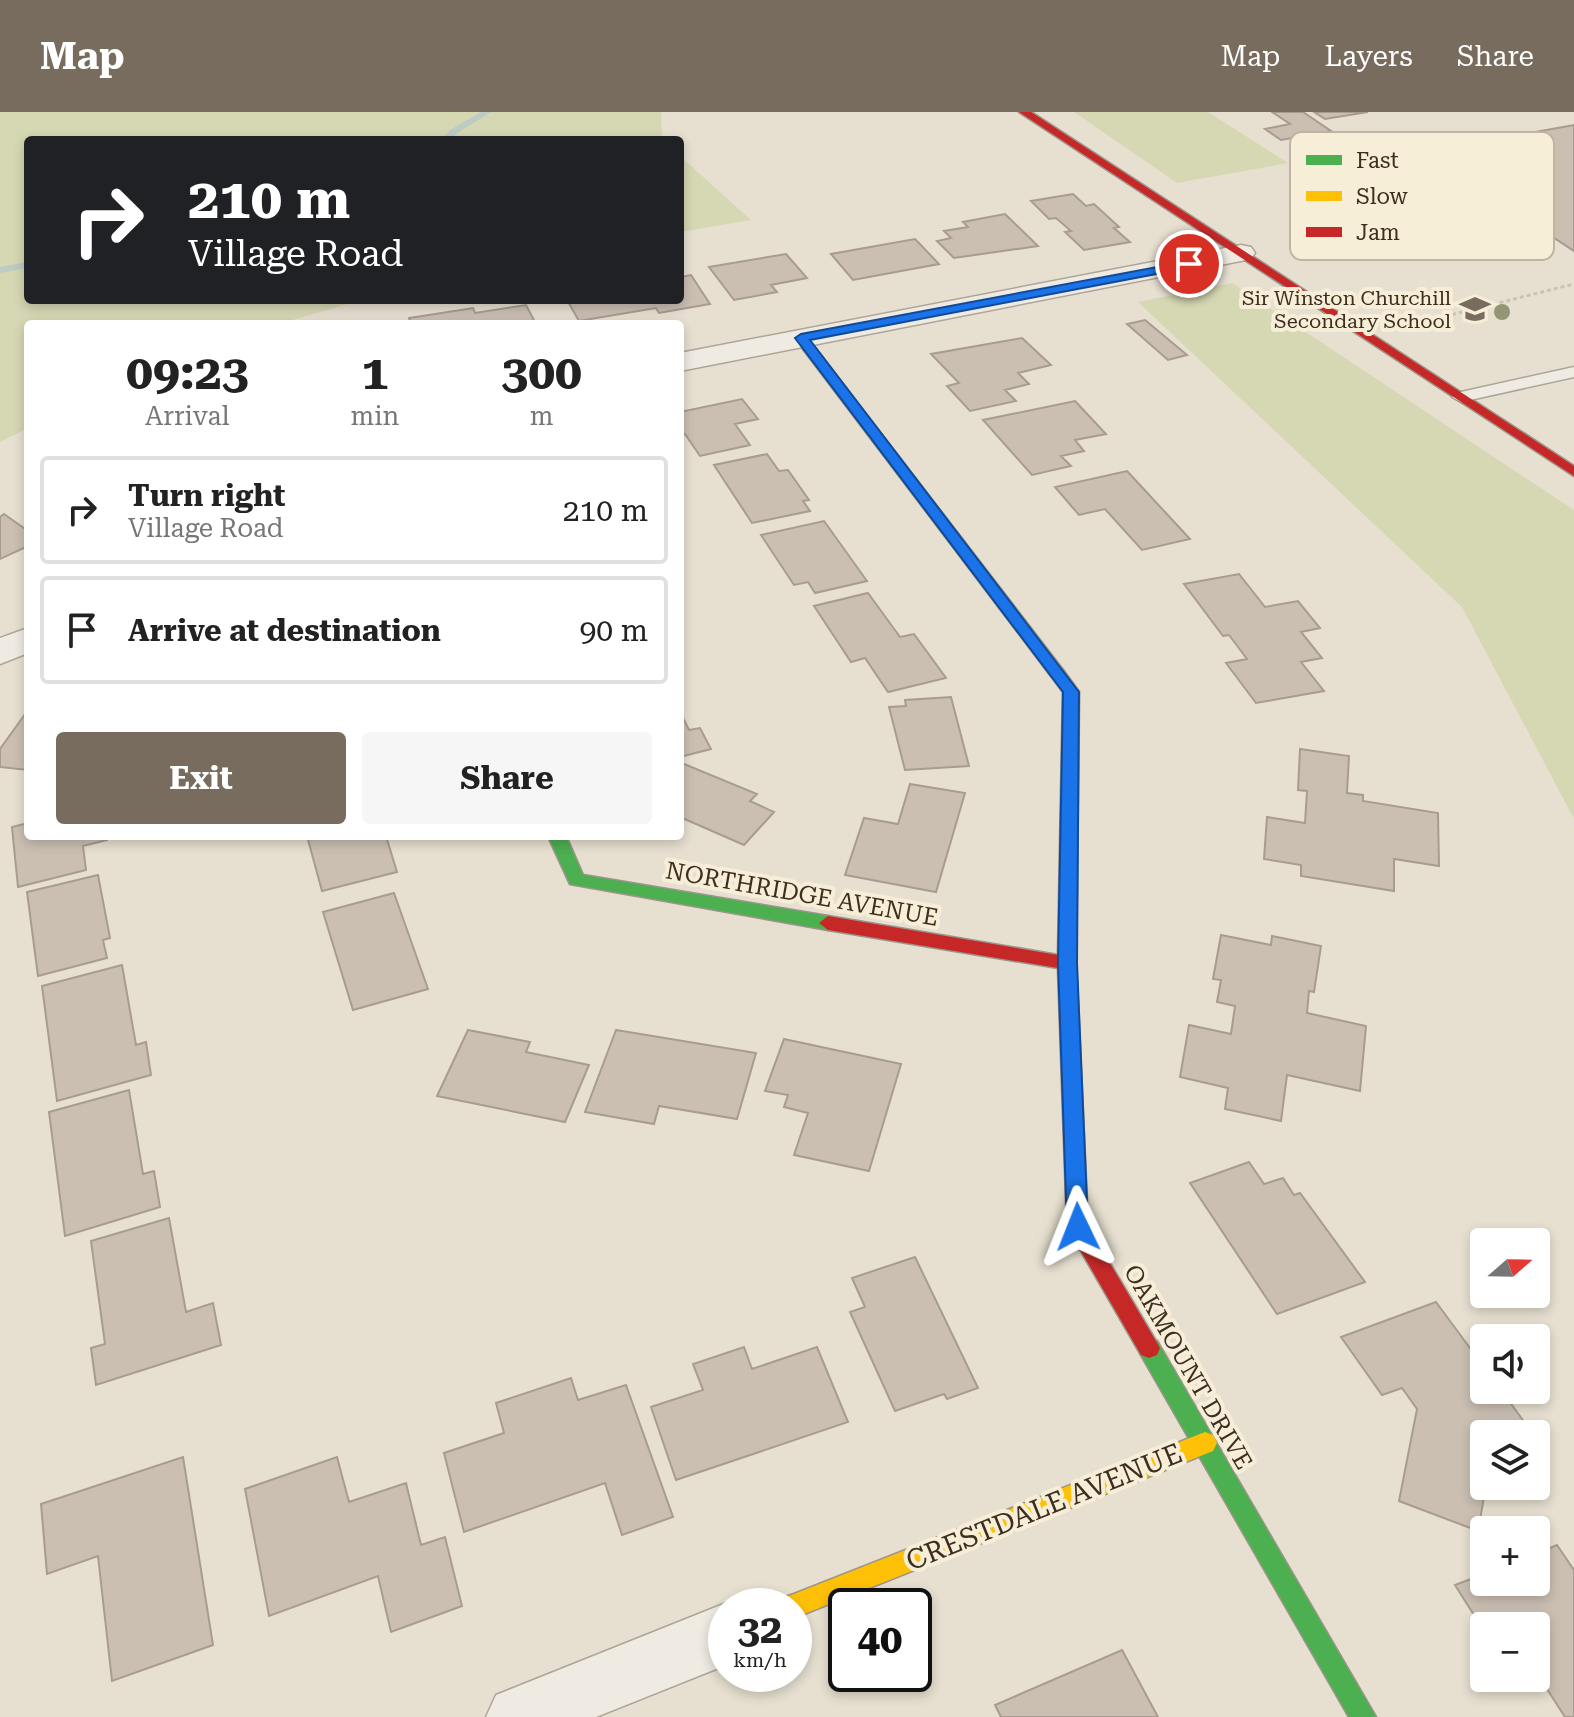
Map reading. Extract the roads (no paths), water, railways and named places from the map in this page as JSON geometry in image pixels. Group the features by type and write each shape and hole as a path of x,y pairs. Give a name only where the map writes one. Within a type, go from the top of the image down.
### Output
{"street":[{"path":"1026,112 1574,472"},
{"path":"684,361 1241,253"},
{"name":"OAKMOUNT DRIVE","path":"801,338 1071,692 1067,963 1078,1227 1363,1717"},
{"path":"0,652 24,641"},
{"name":"NORTHRIDGE AVENUE","path":"559,840 576,880 1067,963"},
{"name":"CRESTDALE AVENUE","path":"812,1599 1205,1443"},
{"path":"518,1717 708,1641"}],"lane":[{"path":"1461,397 1574,372"}],"waterway":[{"path":"450,136 487,112"},
{"path":"0,270 24,266"}],"place":[{"name":"Sir Winston Churchill Secondary School","path":"1475,309"}]}
